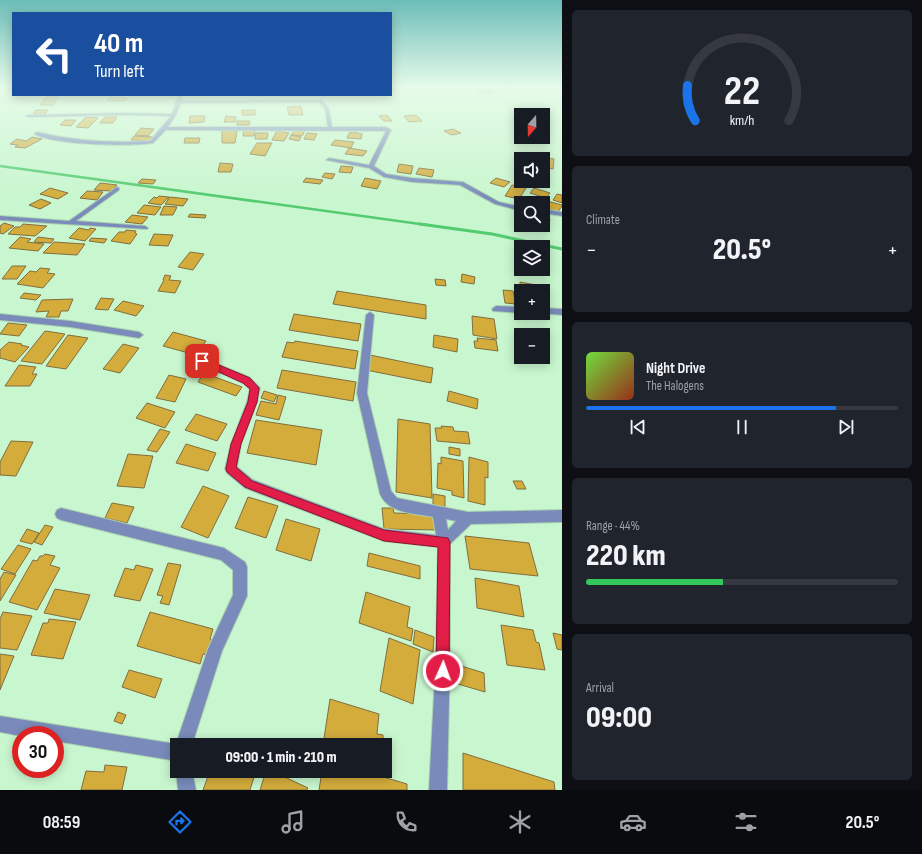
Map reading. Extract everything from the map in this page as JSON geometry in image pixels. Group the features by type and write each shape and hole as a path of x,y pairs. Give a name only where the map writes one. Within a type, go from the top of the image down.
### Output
{"street":[{"path":"37,134 50,137 104,142 150,142 168,125"},
{"path":"166,128 386,129 389,131 371,167"},
{"path":"329,160 371,167 384,175 412,180 461,183 498,203 514,207"},
{"path":"71,222 117,188"},
{"path":"550,212 562,214"},
{"path":"0,218 145,228"},
{"path":"496,308 514,309"},
{"path":"550,311 562,312"},
{"path":"370,315 362,393 386,494 393,502 399,505 468,518 562,516"},
{"path":"0,317 94,326 139,335"},
{"path":"202,361 246,380 255,388 252,402 236,444 231,469 249,484 384,535 444,542"},
{"path":"438,512 444,542 443,656 438,790"},
{"path":"61,514 224,554 240,567 240,596 215,649 186,738"},
{"path":"444,542 468,518"},
{"path":"0,724 170,752"},
{"path":"185,778 187,790"}],"building":[{"path":"78,125 91,125 88,128 76,127"},
{"path":"141,128 154,129 148,136 135,135"},
{"path":"453,129 461,133 452,135 444,131"},
{"path":"244,130 255,130 254,136 243,136"},
{"path":"295,130 305,131 302,136 291,135"},
{"path":"222,131 237,131 235,143 222,143"},
{"path":"277,131 289,133 284,141 272,140"},
{"path":"353,132 362,134 361,139 347,138 349,133"},
{"path":"256,133 268,133 267,139 255,139"},
{"path":"307,133 317,134 314,140 304,139"},
{"path":"291,135 301,137 299,141 289,139"},
{"path":"134,136 153,137 150,141 131,140"},
{"path":"32,137 42,139 25,148 15,147 18,145 10,144 17,139 26,141"},
{"path":"185,138 200,138 199,143 184,143"},
{"path":"335,140 354,142 351,148 331,145"},
{"path":"257,143 272,143 265,156 250,154"},
{"path":"349,148 367,151 363,156 345,154"},
{"path":"550,158 554,159 553,169 550,168"},
{"path":"220,163 233,164 231,172 218,172"},
{"path":"399,164 413,166 411,174 397,172"},
{"path":"341,166 353,167 351,173 339,172"},
{"path":"419,168 434,170 432,177 416,174"},
{"path":"325,173 335,174 332,179 322,177"},
{"path":"306,178 323,180 320,184 303,182"},
{"path":"365,178 381,181 377,189 361,186"},
{"path":"496,178 510,182 504,187 490,183"},
{"path":"142,179 156,180 153,184 138,183"},
{"path":"100,183 117,185 111,191 94,190"},
{"path":"512,185 514,185 514,188 526,188 521,196 514,196 514,198 505,196"},
{"path":"50,188 68,193 58,199 40,194"},
{"path":"534,188 550,193 548,196 540,196 530,193"},
{"path":"87,191 103,192 97,200 80,198"},
{"path":"557,194 562,195 562,203 553,200"},
{"path":"159,196 169,197 161,205 148,203 154,197 157,198"},
{"path":"170,197 188,199 183,206 165,204"},
{"path":"41,199 51,203 40,209 29,205"},
{"path":"550,202 562,205 558,212 550,210"},
{"path":"144,205 161,207 155,215 137,213"},
{"path":"164,206 177,207 173,215 160,215"},
{"path":"190,214 206,215 205,218 188,217"},
{"path":"132,215 148,217 142,224 125,222"},
{"path":"4,223 14,226 3,234 0,233 0,226"},
{"path":"23,224 47,226 35,236 8,234 15,227 20,227"},
{"path":"79,228 89,230 90,228 96,229 85,241 69,238"},
{"path":"126,230 136,231 135,233 137,234 130,244 111,241 119,232 125,232"},
{"path":"154,234 173,235 168,246 149,245"},
{"path":"20,237 31,239 27,242 44,244 38,251 9,248"},
{"path":"38,237 54,239 51,243 34,242"},
{"path":"91,238 107,239 104,243 89,241"},
{"path":"54,242 85,244 77,255 43,253"},
{"path":"190,252 204,254 193,270 178,267"},
{"path":"12,266 26,266 17,279 2,279"},
{"path":"40,268 50,269 47,273 55,274 43,288 17,284 30,271 36,272"},
{"path":"462,274 475,277 474,284 461,282"},
{"path":"165,275 171,276 169,280 181,281 175,293 158,291"},
{"path":"435,279 445,280 446,286 436,285"},
{"path":"520,282 531,284 520,284"},
{"path":"503,290 513,291 514,304 505,303"},
{"path":"337,291 426,305 426,319 333,304"},
{"path":"24,293 41,295 36,300 20,298"},
{"path":"101,298 114,299 108,310 95,309"},
{"path":"73,299 68,311 61,311 59,317 46,317 49,311 36,312 42,300"},
{"path":"123,301 144,306 136,316 114,310"},
{"path":"294,314 361,324 358,341 289,330"},
{"path":"472,316 494,319 497,339 473,335"},
{"path":"8,323 27,325 19,336 0,334"},
{"path":"45,331 65,334 42,364 21,361"},
{"path":"173,332 206,341 196,355 163,346"},
{"path":"68,335 88,338 66,369 46,366"},
{"path":"434,335 458,339 457,352 433,347"},
{"path":"477,338 496,340 498,351 475,348 474,341 478,341"},
{"path":"295,341 358,351 355,369 282,357 287,342 294,343"},
{"path":"9,342 22,344 21,345 29,347 15,362 0,358 0,350"},
{"path":"123,344 139,348 120,373 103,369"},
{"path":"370,355 433,368 431,383 366,370"},
{"path":"19,365 36,367 32,374 37,374 30,386 5,386"},
{"path":"282,370 356,382 353,401 277,388"},
{"path":"204,373 242,387 236,396 198,382"},
{"path":"169,375 186,379 175,402 156,398"},
{"path":"264,391 277,395 274,402 261,398"},
{"path":"449,391 478,399 477,409 447,401"},
{"path":"278,395 286,397 279,420 256,415 261,401 276,404"},
{"path":"147,403 175,412 165,428 136,418"},
{"path":"196,414 227,424 217,441 185,430"},
{"path":"398,419 430,424 432,498 396,492"},
{"path":"256,420 322,430 316,465 247,453"},
{"path":"441,426 453,427 454,431 468,432 470,444 437,441 435,428 442,428"},
{"path":"160,429 170,432 157,452 147,450"},
{"path":"11,441 33,442 16,476 0,475 0,462"},
{"path":"186,444 216,453 208,471 176,463"},
{"path":"449,447 460,449 460,456 449,454"},
{"path":"128,454 153,456 144,488 117,486"},
{"path":"441,457 463,461 464,498 452,495 452,491 437,488 438,463 441,464"},
{"path":"469,457 488,462 488,478 485,477 485,505 468,501"},
{"path":"513,481 522,481 526,489 517,489"},
{"path":"203,486 229,496 208,538 181,527"},
{"path":"433,494 445,496 445,508 433,505"},
{"path":"248,497 278,506 266,538 235,528"},
{"path":"112,503 134,507 127,523 105,518"},
{"path":"382,508 393,508 394,513 434,514 437,530 384,529"},
{"path":"286,519 320,529 311,561 276,550"},
{"path":"45,525 53,527 42,545 34,542"},
{"path":"27,529 39,533 32,544 20,541"},
{"path":"465,536 529,543 538,576 470,569"},
{"path":"18,545 31,549 15,574 1,569"},
{"path":"369,553 420,566 420,579 367,566"},
{"path":"45,554 55,556 50,565 60,568 37,610 9,602 33,560 37,561 40,556"},
{"path":"168,563 181,565 169,605 160,603 163,596 157,595"},
{"path":"136,565 153,569 140,601 114,596 125,568 134,570"},
{"path":"4,572 16,575 0,601 0,579"},
{"path":"475,578 519,586 524,617 477,608"},
{"path":"55,589 90,595 80,620 44,613"},
{"path":"366,592 410,607 407,627 413,629 411,641 359,623"},
{"path":"3,612 32,616 17,650 0,648 0,619"},
{"path":"150,612 213,629 210,639 213,640 208,655 203,654 200,664 137,646"},
{"path":"49,619 76,622 63,659 31,655 43,623 48,623"},
{"path":"501,625 533,630 536,642 539,643 545,670 507,665"},
{"path":"415,630 434,637 433,652 413,644"},
{"path":"553,633 562,635 562,650 557,649"},
{"path":"389,638 420,650 413,704 380,691"},
{"path":"0,654 14,656 0,690"},
{"path":"458,665 484,673 485,692 458,684"},
{"path":"129,670 162,679 155,698 122,687"},
{"path":"330,699 379,714 377,734 383,735 383,738 324,738"},
{"path":"118,712 126,715 122,724 114,721"},
{"path":"463,753 554,782 555,790 463,790"},
{"path":"105,765 127,767 122,790 81,790 86,771 104,772"},
{"path":"207,778 254,778 250,790 203,790"},
{"path":"264,778 287,778 308,788 307,790 260,790"},
{"path":"321,778 387,778 407,784 407,790 319,790"}],"waterway":[{"path":"0,166 427,225"},
{"path":"420,224 492,234 562,249"}],"route":[{"path":"202,361 246,380 255,388 252,402 236,444 231,469 249,484 384,535 444,542 443,671"}]}
